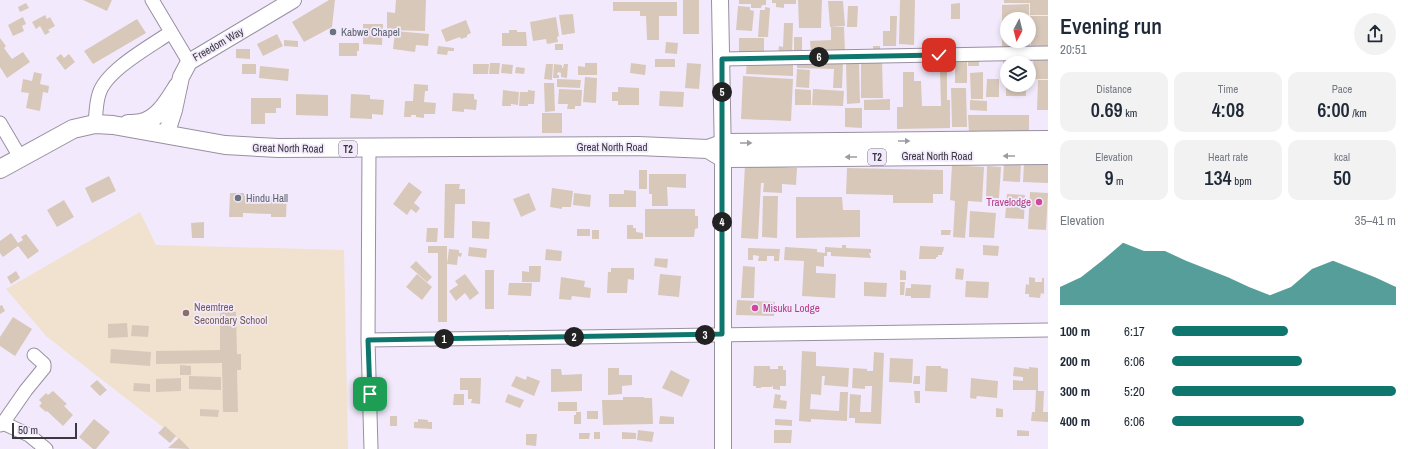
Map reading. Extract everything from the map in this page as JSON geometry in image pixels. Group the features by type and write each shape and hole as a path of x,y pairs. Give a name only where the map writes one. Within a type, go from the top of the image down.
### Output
{"highway":[{"path":"113,125 141,123 151,119 164,106 178,86"},
{"name":"Great North Road","path":"0,169 73,128 95,124 113,125 166,135 250,147 321,149 638,146 717,150 1048,156"},
{"name":"Great North Road","path":"717,150 1048,140"}],"main road":[{"name":"Freedom Way","path":"166,135 174,110 178,86 184,70 189,62 293,0"},
{"path":"720,0 722,59 717,150 722,334 723,449"}],"street":[{"path":"152,0 189,62"},
{"path":"95,124 99,93 106,80 118,69 171,32"},
{"path":"722,59 1048,53"},
{"path":"0,123 20,157"},
{"path":"369,148 368,340 371,449"},
{"path":"368,340 1048,330"},
{"path":"34,355 44,364 44,368 1,424 30,436 46,449"}],"shaded area":[{"name":"Neemtree Secondary School","path":"140,212 156,245 344,250 348,449 191,449 46,336 6,289"}],"building":[{"path":"83,0 112,0 107,11"},
{"path":"329,0 335,0 332,27 304,42 292,22"},
{"path":"396,0 426,0 425,31 387,30 387,12 395,13"},
{"path":"683,0 699,0 699,34 683,34"},
{"path":"739,0 766,0 766,5 762,5 761,8 751,8 751,4 739,4"},
{"path":"772,0 796,0 796,4 784,4 784,8 776,7 776,3 772,3"},
{"path":"798,0 822,0 821,28 799,28"},
{"path":"900,0 915,0 914,45 899,44"},
{"path":"1004,0 1048,0 1048,15 1036,15 1036,12 1030,12 1030,3 1004,3"},
{"path":"828,1 843,1 845,26 830,27"},
{"path":"613,2 677,2 677,16 659,16 659,40 647,40 646,16 640,16 640,11 613,11"},
{"path":"26,3 29,8 20,12 18,7"},
{"path":"960,3 960,19 951,19 951,4"},
{"path":"1029,4 1029,12 1002,12 1002,5"},
{"path":"738,6 750,7 750,10 754,11 752,31 736,30"},
{"path":"848,6 858,6 857,27 847,27"},
{"path":"765,7 770,8 768,37 758,37 760,10 765,10"},
{"path":"573,14 575,33 562,35 559,15"},
{"path":"45,15 47,19 50,17 55,26 48,30 50,32 45,35 40,26 36,29 32,22"},
{"path":"890,16 897,16 896,46 883,46 883,31 890,31"},
{"path":"1036,16 1048,16 1048,52 1031,52 1031,48 1036,48"},
{"path":"23,17 26,24 22,26 24,31 13,36 8,25"},
{"path":"556,17 559,36 557,37 558,42 547,44 546,39 533,41 530,22"},
{"path":"137,19 146,33 93,64 84,51"},
{"path":"466,20 471,33 467,35 467,37 461,39 460,37 446,42 441,30"},
{"path":"784,23 793,23 792,55 778,54 779,46 783,47"},
{"path":"363,24 383,24 382,45 363,44"},
{"path":"831,27 844,27 845,52 811,52 810,41 831,40"},
{"path":"509,30 526,32 527,46 502,46 502,33 509,33"},
{"path":"395,31 429,34 428,46 416,45 415,52 393,49"},
{"path":"277,34 283,46 263,56 257,44"},
{"path":"794,37 802,37 802,55 794,55"},
{"path":"0,38 6,46 4,48 12,59 23,52 30,62 7,78 0,67"},
{"path":"739,38 764,38 764,52 739,52"},
{"path":"284,40 298,41 298,47 284,46"},
{"path":"666,42 678,43 677,54 665,53"},
{"path":"339,43 359,43 359,51 357,51 357,56 339,56"},
{"path":"555,44 563,44 563,50 555,50"},
{"path":"438,46 454,48 454,51 448,51 447,55 437,54"},
{"path":"873,46 880,46 880,53 873,53"},
{"path":"1002,48 1030,48 1030,51 1002,51"},
{"path":"236,49 250,49 250,59 236,58"},
{"path":"61,54 64,58 69,54 75,62 65,70 56,58"},
{"path":"1048,54 1048,79 1036,79 1036,56 1033,55"},
{"path":"968,58 979,58 979,66 968,66"},
{"path":"655,59 675,59 675,67 655,67"},
{"path":"747,60 793,62 793,76 746,74"},
{"path":"861,60 882,60 883,98 861,98"},
{"path":"955,60 967,60 967,83 955,83"},
{"path":"797,61 843,63 842,88 833,88 834,69 797,68"},
{"path":"859,62 860,103 847,104 846,63"},
{"path":"490,63 500,63 499,74 489,74"},
{"path":"585,63 597,63 597,75 578,75 578,66 585,67"},
{"path":"631,63 646,65 645,75 630,73"},
{"path":"687,63 701,64 699,89 685,88"},
{"path":"242,64 256,64 256,74 242,74"},
{"path":"473,64 489,64 488,74 473,74"},
{"path":"502,64 513,65 512,74 501,73"},
{"path":"546,64 553,64 552,80 544,79"},
{"path":"554,64 562,65 563,68 564,64 568,64 567,78 561,77 561,73 558,72 557,75 559,75 559,78 553,78"},
{"path":"260,66 289,69 288,81 259,78"},
{"path":"516,67 525,68 524,74 515,73"},
{"path":"797,69 810,70 809,88 796,87"},
{"path":"940,70 947,70 947,100 950,100 950,128 897,129 897,107 903,107 903,72 914,72 914,81 921,81 922,106 941,106"},
{"path":"34,72 42,74 40,84 49,86 48,93 43,92 40,111 26,108 29,93 21,92 23,79 32,81"},
{"path":"983,72 983,99 971,99 970,73"},
{"path":"743,76 793,79 791,121 741,119"},
{"path":"585,77 597,78 596,103 583,102"},
{"path":"557,79 581,80 580,88 557,87"},
{"path":"987,79 999,79 999,97 986,97"},
{"path":"1038,80 1048,80 1048,110 1037,110"},
{"path":"544,83 554,83 555,111 545,112"},
{"path":"414,84 428,85 428,91 425,91 424,102 436,103 435,114 424,114 424,118 416,117 416,115 404,117 405,101 413,101"},
{"path":"618,87 639,88 639,105 618,105 618,101 612,101 612,92 618,92"},
{"path":"951,88 966,88 967,127 952,127"},
{"path":"559,89 582,90 581,106 575,106 575,109 567,109 568,104 558,104"},
{"path":"795,89 811,90 811,105 795,105"},
{"path":"813,89 844,91 843,106 812,105"},
{"path":"503,90 519,92 518,105 511,104 511,106 502,106"},
{"path":"528,90 535,91 534,104 519,106 520,92 528,92"},
{"path":"660,91 684,92 683,107 659,106"},
{"path":"1006,92 1026,92 1026,96 1006,96"},
{"path":"453,93 474,94 474,99 477,100 476,110 464,109 464,112 452,111"},
{"path":"296,94 328,95 328,116 296,115"},
{"path":"351,94 370,95 370,99 384,100 383,115 372,114 372,119 350,118"},
{"path":"251,98 281,98 281,108 276,108 276,113 265,113 265,124 251,124"},
{"path":"890,99 890,110 864,110 864,100"},
{"path":"970,100 987,101 987,111 970,110"},
{"path":"845,108 862,108 862,128 845,127"},
{"path":"542,113 562,113 562,133 542,133"},
{"path":"968,115 1029,115 1029,132 969,133"},
{"path":"1004,162 1021,163 1020,182 1003,181"},
{"path":"1024,162 1048,163 1048,183 1023,182"},
{"path":"745,165 797,168 796,185 782,184 782,193 763,192 764,183 761,183 758,239 741,238"},
{"path":"952,165 984,167 982,202 968,201 965,238 953,237 955,201 950,200"},
{"path":"987,166 1001,167 999,198 986,198"},
{"path":"847,168 943,170 943,194 933,194 933,203 893,203 893,195 846,194"},
{"path":"639,170 647,170 647,189 639,189"},
{"path":"649,174 686,174 686,188 667,187 668,206 652,206 652,194 649,194"},
{"path":"109,176 116,191 92,203 85,188"},
{"path":"409,182 422,192 414,203 420,208 416,213 411,209 407,215 393,204"},
{"path":"445,184 460,184 459,189 465,189 465,204 455,204 454,238 444,238"},
{"path":"552,188 573,191 571,207 562,207 562,209 550,207"},
{"path":"624,190 636,191 636,207 609,207 609,194 624,194"},
{"name":"Travelodge","path":"1030,192 1048,193 1046,230 1028,229"},
{"name":"Hindu Hall","path":"230,193 244,193 244,196 272,197 272,194 287,195 286,217 271,217 271,214 243,213 243,217 229,217"},
{"path":"529,193 536,210 521,217 513,199"},
{"path":"574,193 591,195 590,207 573,205"},
{"path":"1007,194 1025,195 1024,219 1005,218"},
{"path":"763,196 778,196 777,238 762,237"},
{"path":"796,197 842,197 843,210 860,210 860,237 796,238"},
{"path":"64,200 74,217 57,227 47,210"},
{"path":"645,209 695,209 695,216 698,216 698,228 695,229 694,237 645,237"},
{"path":"970,211 996,213 994,238 969,237"},
{"path":"472,221 490,222 489,239 472,238"},
{"path":"204,222 204,238 192,238 191,223"},
{"path":"627,225 633,225 633,228 636,228 636,232 643,233 643,239 627,239"},
{"path":"427,228 438,228 437,242 426,242"},
{"path":"577,229 590,229 590,236 577,236"},
{"path":"592,230 599,230 599,239 592,239"},
{"path":"941,230 951,230 950,235 941,235"},
{"path":"11,233 18,243 23,240 21,237 26,234 39,251 28,259 18,246 3,257 0,253 0,241"},
{"path":"842,245 846,245 846,248 871,249 871,253 869,253 871,258 831,256 831,252 827,252 827,256 824,256 824,267 816,266 816,273 836,274 835,298 802,296 804,261 784,260 785,247 817,249 817,252 825,253 825,247 842,248"},
{"path":"983,245 999,246 998,256 983,255"},
{"path":"428,246 447,246 447,322 438,322 438,253 428,253"},
{"path":"920,246 944,247 942,255 938,255 936,259 919,259"},
{"path":"469,247 487,249 486,258 468,256"},
{"path":"748,248 780,249 779,261 774,261 774,256 767,256 767,261 758,261 759,256 753,255 753,260 748,260"},
{"path":"449,249 459,250 459,253 462,253 461,257 458,256 457,265 447,264"},
{"path":"546,249 562,251 561,261 545,260"},
{"path":"655,258 668,259 667,268 654,266"},
{"path":"416,261 432,277 427,282 410,267"},
{"path":"529,266 541,266 540,282 522,282 522,271 529,272"},
{"path":"743,266 755,267 754,298 741,298"},
{"path":"611,268 634,268 634,280 628,279 627,293 607,293 608,272 611,272"},
{"path":"956,268 964,269 963,280 955,279"},
{"path":"485,270 494,270 494,309 485,309"},
{"path":"900,270 906,271 906,280 900,280"},
{"path":"16,271 20,278 11,284 7,277"},
{"path":"417,274 432,287 422,300 406,287"},
{"path":"465,274 479,293 470,300 465,293 456,301 449,291 458,285 455,281"},
{"path":"660,274 681,276 679,297 658,295"},
{"path":"561,277 585,281 584,287 591,288 590,298 572,296 571,300 559,299"},
{"path":"1029,277 1035,278 1035,282 1042,282 1042,278 1044,278 1044,294 1041,293 1040,298 1029,297 1029,294 1025,294 1026,284 1029,285"},
{"path":"966,281 989,282 988,298 965,297"},
{"path":"864,282 887,283 886,297 864,296"},
{"path":"900,282 905,282 904,295 900,295"},
{"path":"509,283 532,283 531,296 508,295"},
{"path":"911,284 931,285 930,298 911,298 911,296 905,296 906,288 911,288"},
{"name":"Misuku Lodge","path":"737,300 775,302 774,316 736,315"},
{"path":"2,305 5,311 0,314 0,306"},
{"path":"220,312 236,312 237,354 241,354 241,370 237,370 238,412 223,412 222,363 156,364 156,351 220,350"},
{"path":"13,317 32,329 15,356 0,346 0,337"},
{"path":"127,323 128,337 108,338 108,324"},
{"path":"132,325 149,326 148,337 131,336"},
{"path":"111,349 151,352 150,366 110,363"},
{"path":"802,351 816,352 816,366 849,368 848,387 824,385 825,376 822,376 821,395 811,394 810,409 839,411 840,392 848,392 847,421 811,419 811,422 799,421"},
{"path":"874,352 884,353 881,424 855,423 855,418 849,418 850,394 861,395 860,412 871,412 872,386 865,386 865,389 852,388 853,368 873,371"},
{"path":"890,358 913,359 912,383 889,382"},
{"path":"180,365 191,366 191,375 180,375"},
{"path":"754,366 770,366 770,369 778,369 778,366 783,366 783,370 786,370 786,386 780,386 780,390 773,389 773,385 772,387 756,388 756,386 753,386"},
{"path":"926,366 941,366 941,368 948,369 947,392 925,391"},
{"path":"1014,367 1029,369 1029,367 1038,368 1038,391 1044,391 1043,412 1048,412 1048,422 1031,421 1032,412 1035,412 1036,390 1013,390 1013,380 1023,381 1023,377 1013,376"},
{"path":"608,368 619,368 619,375 632,375 632,385 622,386 622,394 608,395"},
{"path":"551,369 561,369 562,375 582,374 582,391 551,392"},
{"path":"671,370 690,380 682,397 662,388"},
{"path":"189,376 221,377 221,390 189,389"},
{"path":"516,376 526,380 527,376 540,381 534,396 511,386"},
{"path":"914,376 920,376 920,384 913,384"},
{"path":"181,378 181,391 156,392 156,379"},
{"path":"460,378 481,378 480,404 471,403 472,399 468,399 468,390 460,390"},
{"path":"971,378 998,381 997,398 977,396 976,399 970,398"},
{"path":"97,380 107,390 100,396 90,386"},
{"path":"134,383 150,384 150,392 133,391"},
{"path":"53,391 67,404 64,406 73,415 63,426 47,411 46,412 39,406 42,403 39,400 46,393 48,395"},
{"path":"914,391 920,391 920,403 915,403"},
{"path":"454,394 464,394 464,405 453,405"},
{"path":"508,394 524,400 520,408 505,402"},
{"path":"775,394 781,395 780,400 787,401 786,409 773,408"},
{"path":"623,397 652,398 653,424 603,425 602,400 623,400"},
{"path":"558,402 577,402 577,411 558,411"},
{"path":"996,408 1003,409 1003,417 996,417"},
{"path":"200,409 219,410 218,417 200,416"},
{"path":"587,411 598,411 598,419 587,419"},
{"path":"576,412 581,412 581,424 574,424 574,415 576,415"},
{"path":"390,416 397,416 397,426 390,426"},
{"path":"660,416 674,417 674,424 659,424"},
{"path":"94,419 110,432 96,449 93,449 79,437"},
{"path":"418,419 432,422 432,429 414,428 414,422 418,422"},
{"path":"775,419 792,420 792,426 775,425"},
{"path":"165,426 176,436 170,443 158,433"},
{"path":"638,430 654,432 652,442 637,440"},
{"path":"774,430 792,430 791,443 774,443"},
{"path":"1017,430 1029,431 1029,436 1017,436"},
{"path":"594,432 600,432 600,439 594,439"},
{"path":"622,432 636,433 636,439 622,439"},
{"path":"579,433 590,433 589,439 579,439"},
{"path":"526,434 537,434 536,446 526,445"},
{"path":"179,438 190,449 168,448"}],"place":[{"name":"Kabwe Chapel","path":"333,32"},
{"name":"Hindu Hall","path":"238,198"},
{"name":"Travelodge","path":"1039,202"},
{"name":"Misuku Lodge","path":"755,308"},
{"name":"Neemtree Secondary School","path":"186,313"}],"route":[{"path":"370,394 368,340 722,334 722,59 939,55"}]}
